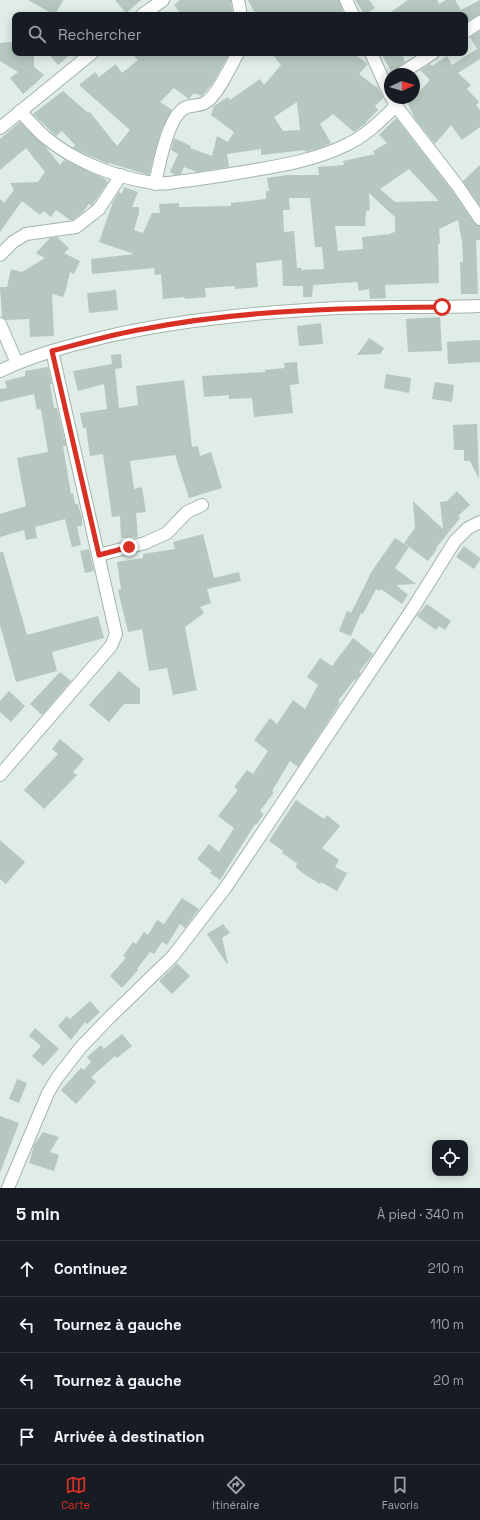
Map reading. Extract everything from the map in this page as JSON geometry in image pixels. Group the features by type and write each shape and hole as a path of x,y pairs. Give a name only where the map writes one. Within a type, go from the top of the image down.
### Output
{"street":[{"path":"146,12 163,0"},
{"path":"238,0 240,12"},
{"path":"346,0 352,12"},
{"path":"468,30 480,22"},
{"path":"0,128 88,56"},
{"path":"155,184 165,141 176,117 183,108 204,104 212,98 236,56"},
{"path":"373,56 384,78"},
{"path":"409,68 428,56"},
{"path":"20,111 45,137 67,153 89,164 121,176 155,184 195,180 290,164 327,153 349,144 372,129 392,104"},
{"path":"396,104 457,185 480,219"},
{"path":"0,255 13,242 26,234 76,227 99,208 121,176"},
{"path":"0,371 17,363 52,351 143,329 212,318 338,308 480,306"},
{"path":"0,324 17,363"},
{"path":"0,775 111,646 116,634 52,351"},
{"path":"99,555 145,543 167,533 188,512 202,505"},
{"path":"8,1188 48,1093 57,1078 96,1032 173,956 226,887 414,608 455,541 468,528 480,522"}],"building":[{"path":"28,0 63,0 57,12 50,12"},
{"path":"115,0 141,0 127,12 125,12"},
{"path":"180,0 231,0 233,12 180,12 174,5"},
{"path":"248,0 339,0 342,9 342,12 254,12"},
{"path":"355,0 369,0 375,8 369,12 363,12"},
{"path":"408,0 437,0 439,4 446,0 455,0 461,10 480,0 480,15 468,21 468,12 391,12"},
{"path":"480,31 480,59 458,73 471,85 467,89 479,102 476,105 480,110 480,127 462,140 451,125 435,144 415,119 408,104 420,104 420,91 430,80 420,70 430,64 432,66 447,56 452,65 477,49 470,37"},
{"path":"12,42 12,56 34,56 34,67 44,75 23,94 10,78 18,72 0,61 0,43"},
{"path":"50,56 68,56 58,65"},
{"path":"134,56 228,56 213,83 202,96 194,93 189,99 174,88 160,102 172,110 161,131 149,175 109,163 108,164 73,148 75,145 62,131 56,136 33,114 63,91 88,113 89,111 117,146 130,130 79,85 95,72 99,77 116,64 122,73 138,60"},
{"path":"274,56 357,56 368,64 359,74 376,87 377,86 383,98 375,106 378,110 366,123 354,132 333,114 320,124 331,143 320,148 305,152 305,150 261,155 261,149 227,154 229,167 197,172 184,167 181,174 175,175 170,172 178,154 171,150 174,138 191,146 190,148 212,156 217,136 228,142 234,132 211,115 214,106 228,97 230,100 260,79 264,85 281,65","holes":["297,102 300,130 283,131 274,117"]},
{"path":"383,56 402,56 405,62 396,68 389,68"},
{"path":"396,118 451,189 474,223 480,226 480,240 476,240 478,294 461,294 460,262 463,262 462,242 458,220 439,229 439,283 385,285 386,298 370,299 369,289 359,291 357,282 313,285 312,297 303,297 303,286 283,286 282,260 256,263 258,287 235,289 235,286 205,288 206,297 185,299 184,297 163,299 161,274 155,275 154,268 92,274 91,259 134,254 99,242 113,202 119,192 122,194 124,187 138,192 132,207 139,207 139,213 134,230 143,233 152,213 160,213 159,204 179,203 179,207 231,206 231,203 266,199 266,191 269,191 267,178 286,175 319,175 318,167 344,165 343,161 375,154 373,151 387,143 379,135","holes":["409,169 439,201 395,202 380,189","369,193 395,217 395,232 391,234 362,237 363,249 338,251 335,226 365,226 366,211 370,210","289,198 310,198 315,247 322,247 324,269 302,270 302,268 297,268 294,231 284,232 283,210 290,210"]},
{"path":"20,122 44,145 60,165 64,160 103,178 108,182 93,204 91,206 89,204 83,212 73,220 70,220 56,210 51,217 44,211 40,215 22,201 0,232 0,199 4,203 14,190 10,183 38,182 45,172 26,148 0,170 0,139"},
{"path":"480,165 480,206 463,181"},
{"path":"57,237 69,248 64,253 80,261 74,274 70,272 63,297 52,294 54,336 30,337 29,319 6,320 2,317 0,287 7,287 11,269 22,272 45,258 36,253 50,238"},
{"path":"116,290 118,310 89,313 87,293"},
{"path":"440,317 442,351 408,352 406,319"},
{"path":"321,323 323,344 299,346 297,326"},
{"path":"369,338 384,348 380,354 357,355"},
{"path":"480,340 480,362 448,364 447,342"},
{"path":"121,354 122,368 115,369 119,408 138,405 136,386 184,380 192,447 198,446 200,456 211,452 222,488 189,498 175,455 130,461 134,489 142,487 146,512 136,513 138,537 121,538 120,516 112,517 103,454 90,456 86,428 83,428 80,413 107,409 104,384 78,391 73,371 112,364 111,355"},
{"path":"297,362 299,384 290,385 293,413 254,417 252,398 229,399 229,395 204,397 202,376 265,372 265,370 285,368 284,363"},
{"path":"48,367 52,384 50,384 54,408 57,408 66,446 63,446 71,494 73,493 75,504 78,504 82,518 82,526 77,526 81,545 72,547 65,519 35,527 37,538 26,540 24,530 0,537 0,514 26,506 17,458 48,452 41,409 37,410 34,394 0,402 0,389 7,388 5,381 25,376 25,371"},
{"path":"386,374 411,378 409,393 384,388"},
{"path":"435,382 454,385 452,402 432,399"},
{"path":"477,424 479,479 470,461 464,461 464,450 454,450 453,425"},
{"path":"457,491 470,505 458,516 460,518 436,548 437,549 428,561 404,543 415,528 413,501 443,529 440,502 447,501"},
{"path":"203,534 214,578 239,572 241,581 207,589 211,603 200,607 204,613 185,627 197,690 173,695 167,668 149,671 142,629 128,632 118,590 121,589 117,562 143,558 143,554 175,549 173,542"},
{"path":"395,538 409,547 395,568 416,584 396,585 408,595 402,604 381,589 380,591 376,589 363,614 361,613 351,636 339,631 347,611 351,613 372,571"},
{"path":"464,546 480,558 474,569 456,557"},
{"path":"89,549 94,571 85,573 80,551"},
{"path":"0,552 3,552 27,635 98,616 104,638 52,652 57,671 16,682 0,625"},
{"path":"427,604 451,621 445,630 439,626 436,630 417,616"},
{"path":"353,638 373,654 359,672 361,673 338,701 340,702 336,709 298,767 290,761 272,791 274,792 260,811 264,814 256,825 255,824 220,880 210,873 212,871 197,859 209,844 219,852 234,828 218,816 238,790 234,787 247,770 253,774 268,751 254,740 270,718 277,724 293,700 305,709 318,685 307,677 320,658 332,666"},
{"path":"119,671 140,689 140,704 124,704 109,722 89,705"},
{"path":"60,672 71,681 42,715 30,704"},
{"path":"9,691 25,706 11,722 0,712 0,701"},
{"path":"60,739 84,759 73,772 77,775 44,809 24,790 58,754 52,749"},
{"path":"296,800 324,819 327,815 340,826 322,848 339,860 335,867 347,873 337,891 321,882 320,884 301,872 295,866 298,864 282,853 283,851 269,841"},
{"path":"0,840 25,862 6,884 0,879"},
{"path":"182,898 199,909 185,928 180,924 167,945 162,942 154,954 150,952 137,969 138,970 122,988 110,976 126,958 123,956 133,942 136,944 144,932 148,935 157,920 164,924"},
{"path":"223,924 230,933 222,938 227,964 207,934"},
{"path":"177,963 190,976 172,994 159,981"},
{"path":"90,1001 100,1012 87,1024 85,1022 71,1040 58,1026 67,1016 70,1019"},
{"path":"35,1028 59,1049 43,1066 32,1056 41,1046 29,1036"},
{"path":"122,1034 132,1046 117,1058 115,1056 91,1077 96,1082 76,1104 61,1090 81,1068 84,1070 91,1062 87,1057 101,1045 104,1049"},
{"path":"17,1079 27,1083 19,1103 9,1099"},
{"path":"0,1116 19,1123 0,1173"},
{"path":"43,1132 59,1137 50,1152 59,1155 54,1171 29,1163 34,1145"}],"route":[{"path":"129,547 99,555 52,351 88,341 143,329 206,319 338,308 442,307"}]}
